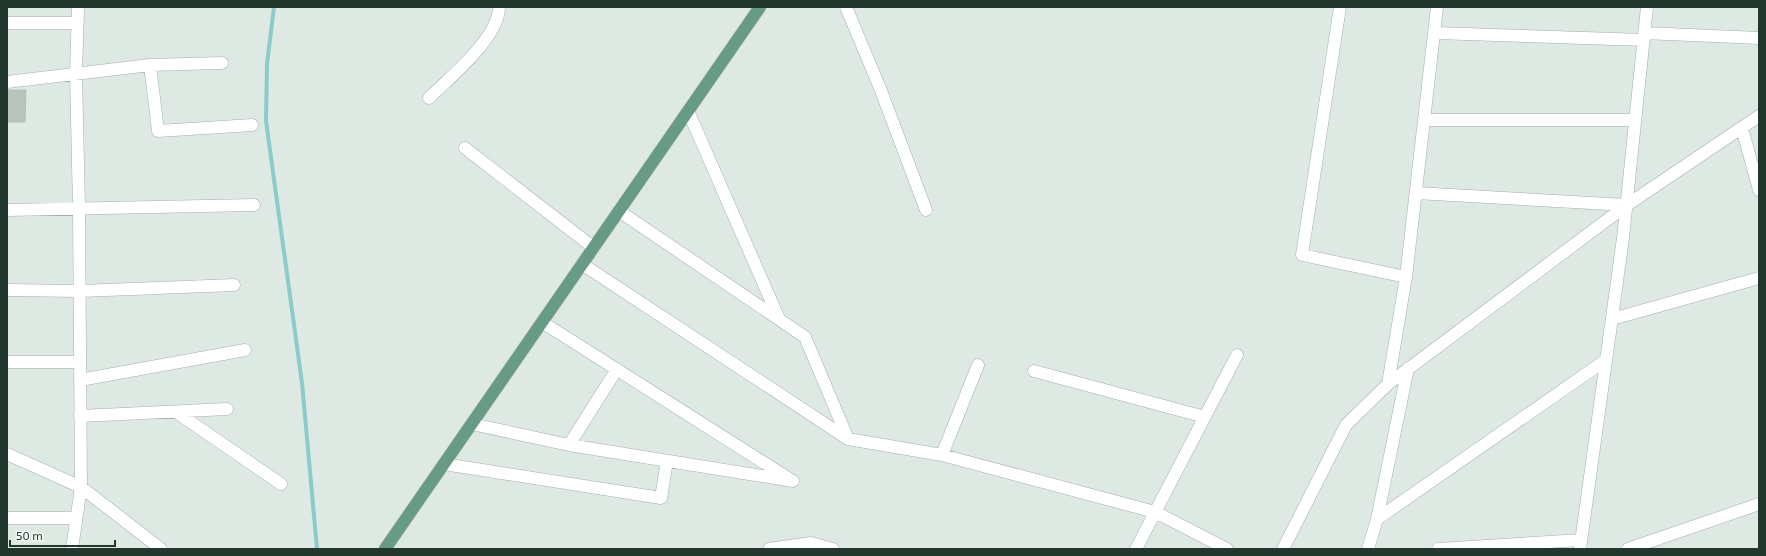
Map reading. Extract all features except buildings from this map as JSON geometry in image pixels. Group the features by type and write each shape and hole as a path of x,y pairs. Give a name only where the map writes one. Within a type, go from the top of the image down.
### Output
{"main road":[{"path":"385,549 760,7"}],"street":[{"path":"72,549 81,487 79,208 76,73 78,7"},
{"path":"429,98 488,39 496,24 499,7"},
{"path":"846,7 880,88 926,210"},
{"path":"1340,7 1302,255 1406,277"},
{"path":"1388,384 1406,277 1438,7"},
{"path":"1438,549 1581,545 1627,205 1647,7"},
{"path":"7,23 78,23"},
{"path":"1434,33 1759,38"},
{"path":"7,82 150,65 222,63"},
{"path":"150,65 158,131 252,124"},
{"path":"688,111 779,319"},
{"path":"1282,549 1346,426 1388,384 1627,205 1759,116"},
{"path":"1424,120 1635,120"},
{"path":"1742,128 1759,190"},
{"path":"465,148 594,248"},
{"path":"1416,193 1627,205"},
{"path":"7,210 254,205"},
{"path":"619,211 805,337 848,439"},
{"path":"582,264 848,439 942,455 1155,512 1228,549"},
{"path":"1612,319 1759,278"},
{"path":"7,290 80,291 234,285"},
{"path":"472,424 569,445 793,481 542,322"},
{"path":"80,380 245,350"},
{"path":"1136,549 1237,356"},
{"path":"1377,519 1606,360"},
{"path":"7,362 80,362"},
{"path":"942,455 978,365"},
{"path":"1368,549 1377,519 1408,368"},
{"path":"569,445 617,369"},
{"path":"1034,371 1205,417"},
{"path":"80,416 227,409"},
{"path":"176,412 281,484"},
{"path":"7,454 81,487 161,549"},
{"path":"444,464 662,498 667,460"},
{"path":"1628,549 1759,504"},
{"path":"7,518 76,518"},
{"path":"769,549 811,543 833,549"}],"waterway":[{"path":"274,7 267,64 266,121 302,383 317,549"}]}
